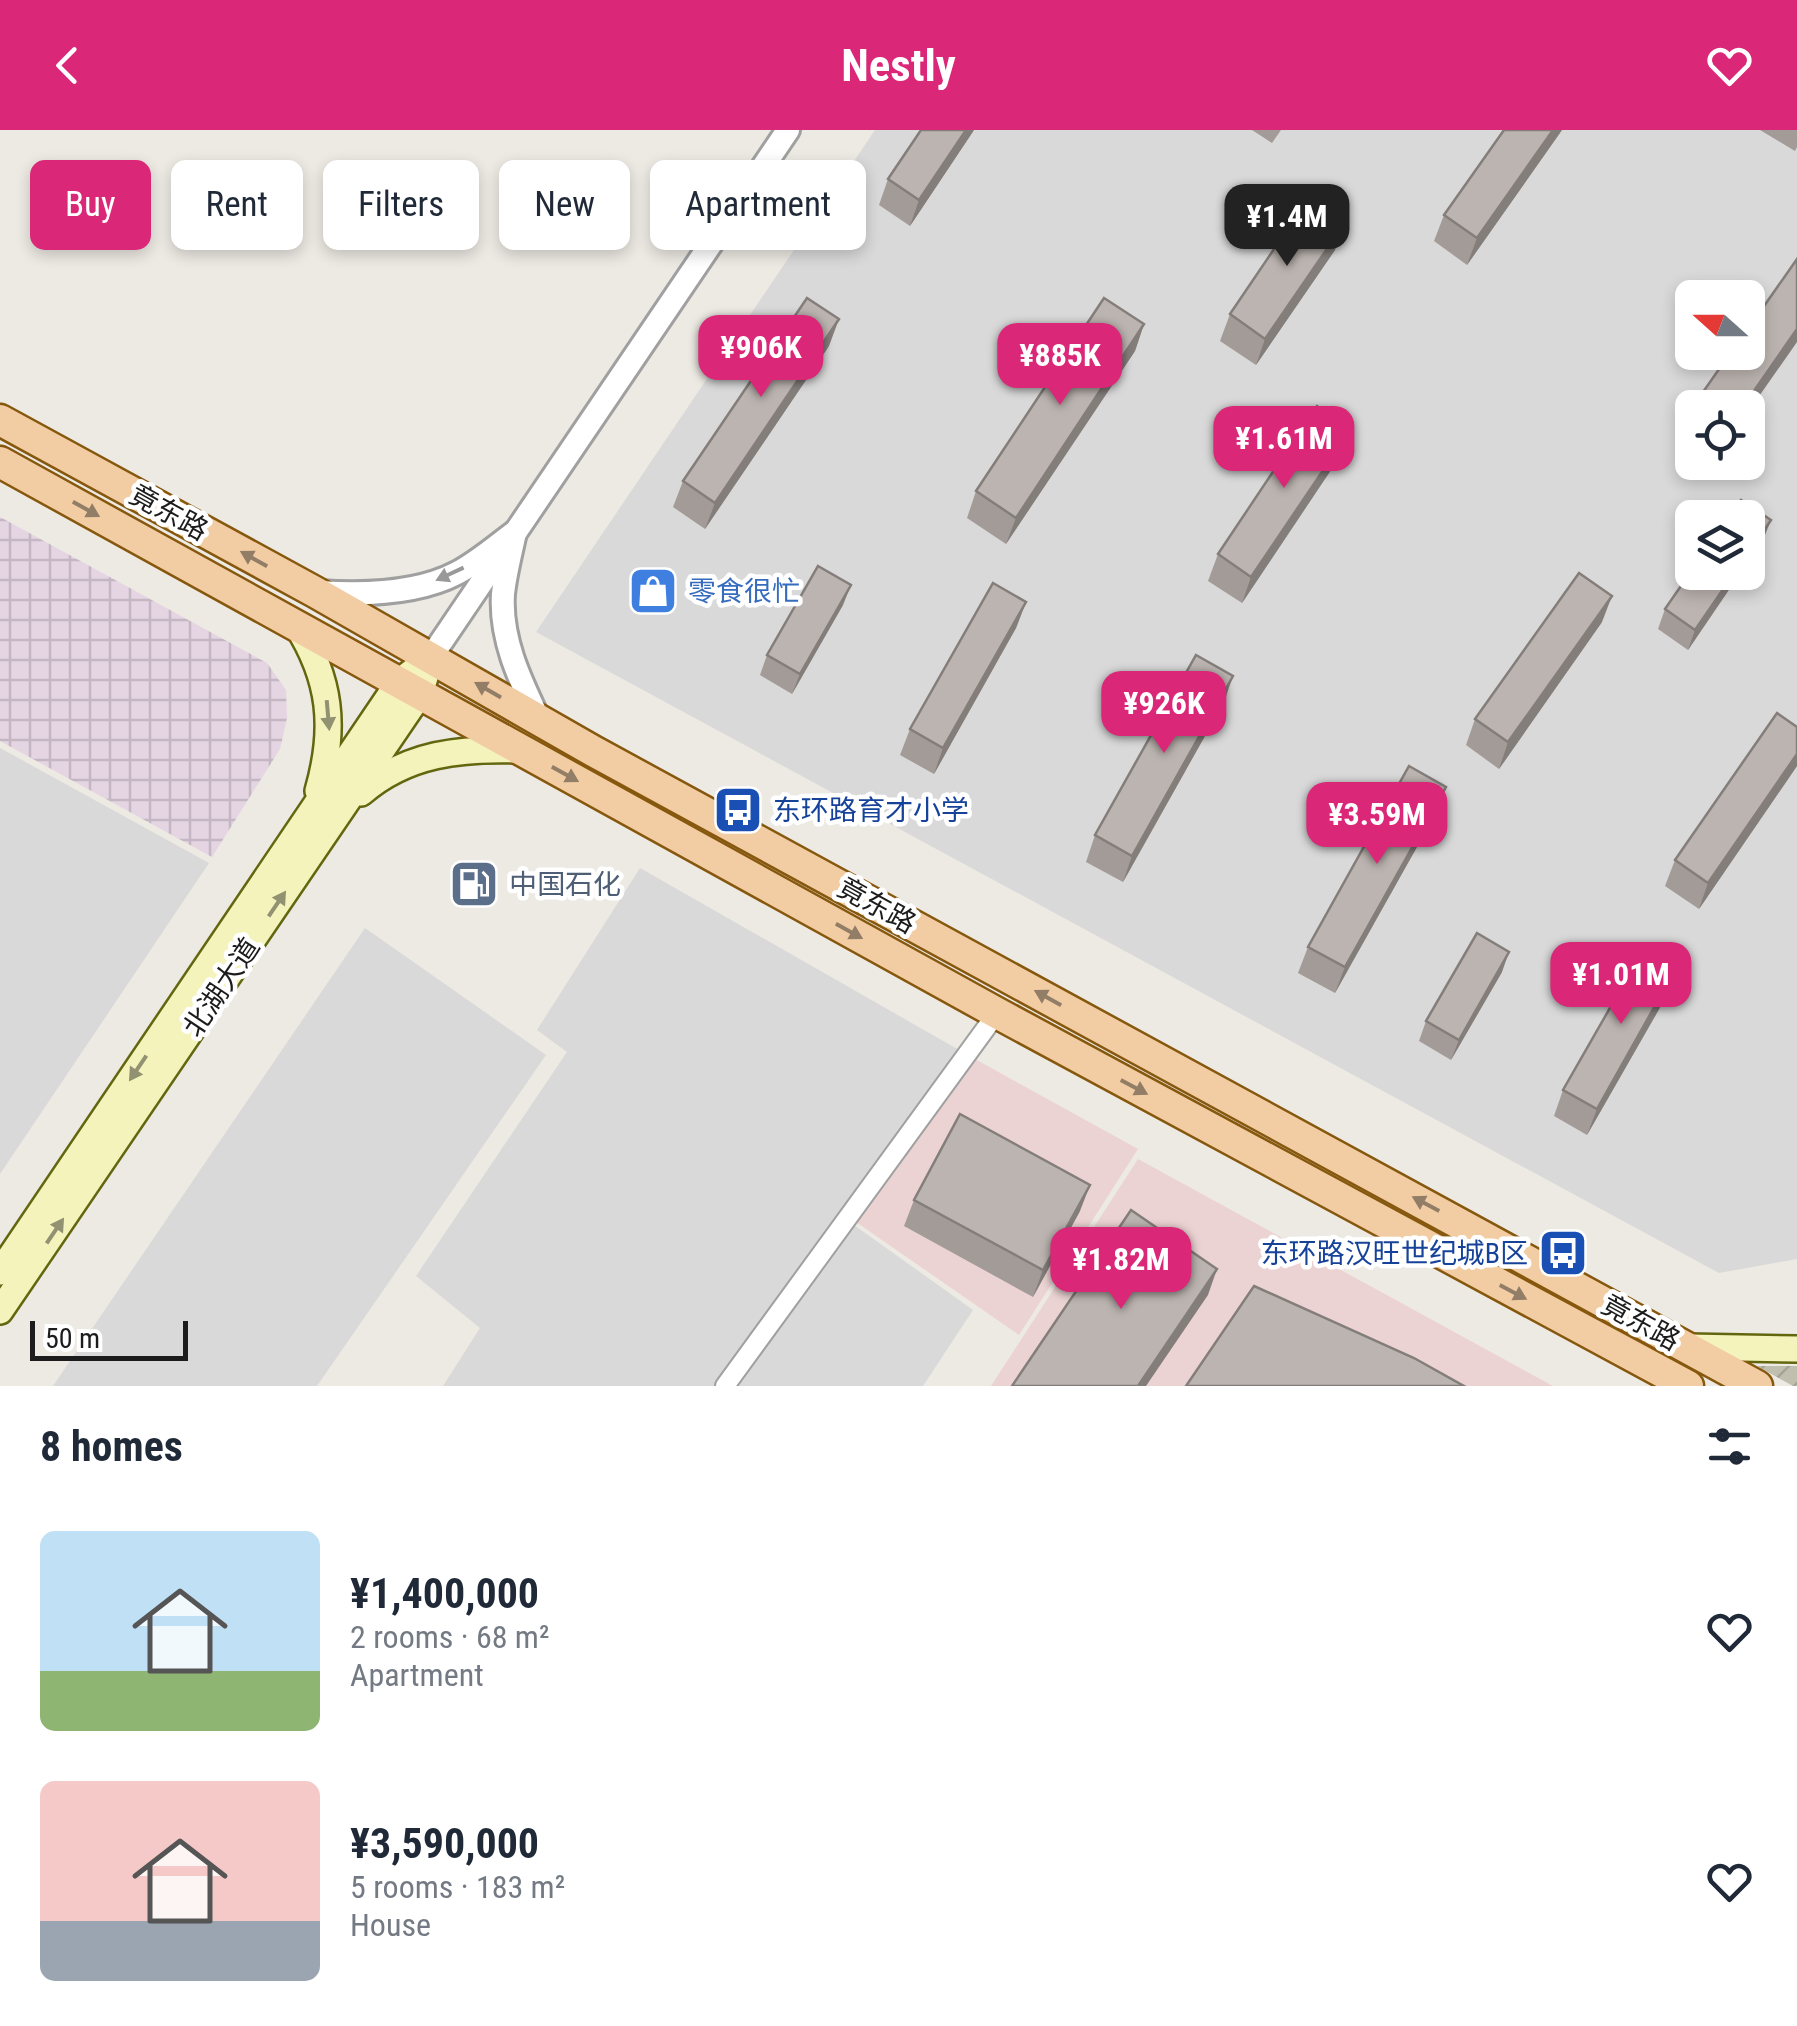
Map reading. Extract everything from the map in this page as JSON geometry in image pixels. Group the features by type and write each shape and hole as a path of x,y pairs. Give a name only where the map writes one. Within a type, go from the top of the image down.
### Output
{"main road":[{"name":"竟东路","path":"0,420 539,720 1757,1386"},
{"name":"竟东路","path":"0,462 997,1013 1680,1383"},
{"path":"296,624 315,655 324,680 329,730 320,819"},
{"name":"北湖大道","path":"0,1272 431,657"},
{"path":"320,819 381,776 410,761 452,752 520,750"},
{"name":"北湖大道","path":"0,1312 320,819"},
{"path":"1688,1348 1797,1349"}],"street":[{"name":"北湖大道","path":"431,657 788,130"},
{"path":"315,592 379,592 432,582 458,573 515,532"},
{"path":"515,532 503,593 504,622 520,678 539,720"},
{"path":"725,1386 997,1013"}],"shaded area":[{"path":"875,130 1797,130 1797,1259 1719,1273 536,632 794,250 866,250 866,160 855,160"},
{"path":"0,517 267,663 286,690 287,718 280,749 212,857 0,741"},
{"path":"0,748 209,863 0,1174"},
{"path":"640,868 959,1050 840,1215 973,1310 923,1386 443,1386 480,1328 416,1276 567,1052 537,1030"},
{"path":"365,928 546,1055 317,1386 53,1386"},
{"path":"975,1059 1138,1149 1019,1335 856,1222"},
{"path":"1138,1159 1553,1386 991,1386"},
{"path":"1757,1366 1797,1366 1797,1386 1793,1386"}],"building":[{"path":"921,130 966,130 919,200 888,179"},
{"path":"1504,130 1553,130 1477,238 1444,215"},
{"path":"1308,199 1344,224 1265,339 1230,314"},
{"path":"1797,259 1797,329 1755,390 1704,390 1718,370 1765,370 1765,305"},
{"path":"807,298 839,319 715,503 683,481"},
{"path":"1104,298 1144,324 1016,518 976,491"},
{"path":"1317,406 1351,429 1251,577 1218,554"},
{"path":"818,566 851,585 800,674 767,655"},
{"path":"1579,573 1612,596 1508,742 1475,719"},
{"path":"993,583 1026,602 943,748 910,729"},
{"path":"1678,590 1723,590 1695,630 1665,609"},
{"path":"1196,655 1233,676 1132,856 1095,835"},
{"path":"1777,713 1797,727 1797,754 1708,883 1675,860"},
{"path":"1409,766 1446,787 1345,967 1308,947"},
{"path":"1477,933 1509,952 1459,1040 1426,1021"},
{"path":"1646,945 1679,963 1597,1109 1563,1090"},
{"path":"960,1114 1090,1185 1043,1270 914,1200"},
{"path":"1131,1210 1217,1269 1138,1386 1012,1386"},
{"path":"1254,1286 1414,1358 1464,1386 1186,1386"}],"place":[{"name":"零食很忙","path":"653,591"},
{"name":"东环路育才小学","path":"738,810"},
{"name":"中国石化","path":"474,884"},
{"name":"东环路汉旺世纪城B区","path":"1563,1253"}]}
